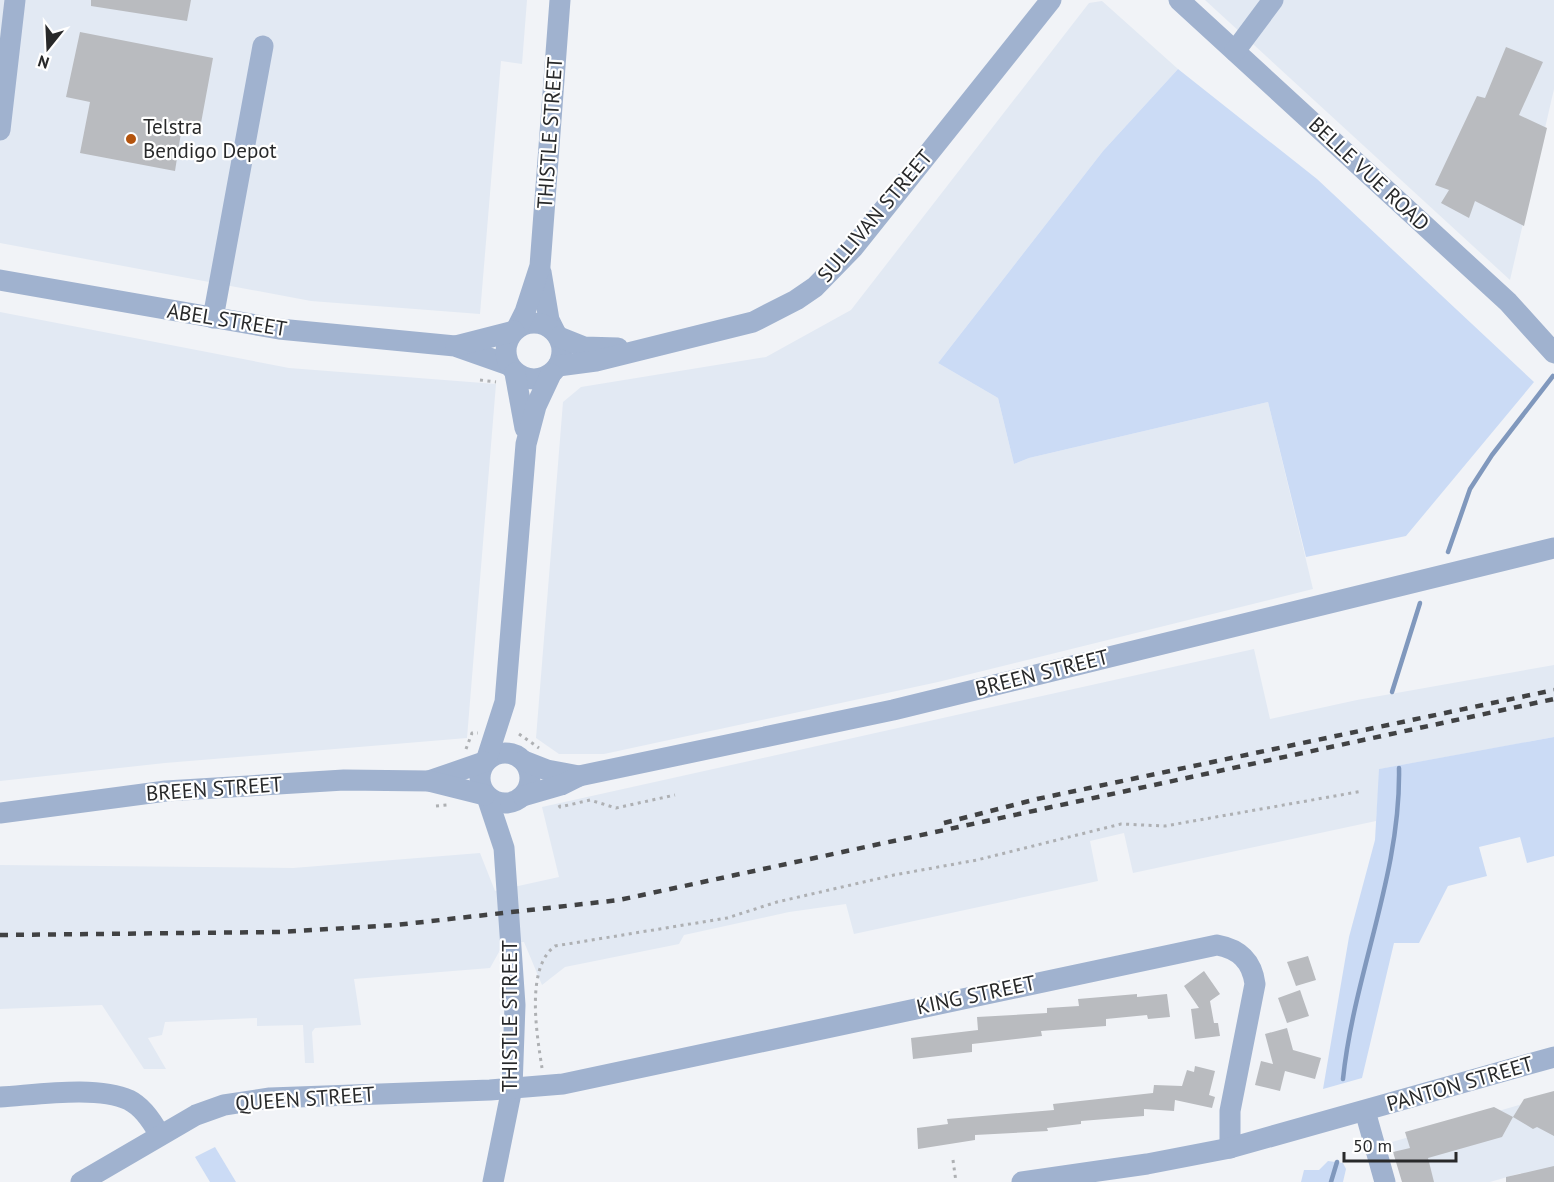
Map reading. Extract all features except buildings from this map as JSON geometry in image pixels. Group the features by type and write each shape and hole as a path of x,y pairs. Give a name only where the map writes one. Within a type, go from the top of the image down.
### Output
{"street":[{"path":"0,130 15,0"},
{"name":"THISTLE STREET","path":"515,330 525,312 540,266 560,0"},
{"name":"SULLIVAN STREET","path":"555,370 753,322 796,300 815,287 853,248 1051,0"},
{"name":"BELLE VUE ROAD","path":"1179,0 1508,302 1554,353"},
{"path":"1234,51 1273,0"},
{"path":"213,318 263,46"},
{"name":"THISTLE STREET","path":"540,266 549,320 557,335"},
{"name":"ABEL STREET","path":"0,280 315,334 455,346 515,330"},
{"path":"505,702 530,775 527,790 522,797 508,803 493,801 486,796 479,779 505,702 526,444 536,406 555,370 562,347 557,335 549,327 532,322 515,330 506,347 507,373 526,444"},
{"name":"SULLIVAN STREET","path":"557,335 584,347 642,348"},
{"name":"ABEL STREET","path":"455,346 507,373"},
{"path":"507,373 533,380 555,370"},
{"name":"BREEN STREET","path":"1502,560 1554,534"},
{"name":"BREEN STREET","path":"522,797 561,785 579,776 893,710 1554,548"},
{"path":"485,762 492,756 507,753 523,760"},
{"name":"BREEN STREET","path":"523,760 547,770 579,776"},
{"name":"BREEN STREET","path":"429,781 485,762"},
{"name":"BREEN STREET","path":"0,813 166,791 344,780 429,781 486,796"},
{"name":"THISTLE STREET","path":"486,796 504,848 515,1005 512,1088 493,1182"},
{"name":"THISTLE STREET","path":"504,848 522,797"},
{"name":"KING STREET","path":"512,1088 591,1078 1196,947 1217,945 1237,951 1244,957 1251,965 1255,984 1230,1111 1230,1148"},
{"name":"PANTON STREET","path":"1022,1182 1147,1164 1230,1148 1554,1057"},
{"name":"QUEEN STREET","path":"81,1182 159,1134 206,1111 270,1098 512,1088"},
{"path":"0,1097 87,1093 116,1095 139,1107 159,1134"},
{"path":"1365,1111 1385,1182"}],"path":[{"path":"480,380 507,373"},
{"path":"464,754 472,733 480,733"},
{"path":"545,1085 540,1053 536,978 545,955 555,946 727,918 768,904 894,875 966,863 1121,824 1166,826 1363,791"},
{"path":"552,796 560,807 590,800 616,808 675,795"},
{"path":"953,1160 956,1182"}],"shaded area":[{"path":"0,0 527,0 522,64 501,61 480,314 311,301 0,243"},
{"path":"1205,0 1554,0 1554,89 1510,280"},
{"path":"1102,1 1178,69 1103,151 938,363 998,398 1014,464 1029,458 1268,402 1313,589 938,682 604,754 559,754 536,738 563,402 581,387 766,357 851,310 1089,3"},
{"path":"1178,69 1317,179 1534,382 1406,536 1306,557 1268,402 1029,458 1014,464 998,398 938,363 1103,151"},
{"path":"0,312 289,368 496,384 467,738 165,763 0,781"},
{"path":"1254,649 1270,719 1357,700 1554,665 1554,737 1380,769 1376,821 1133,873 1124,833 1090,841 1098,881 854,934 846,904 789,912 684,935 679,944 565,967 542,985 524,942 504,943 490,968 354,979 361,1025 315,1028 312,1032 314,1063 305,1063 303,1025 257,1026 257,1018 165,1022 162,1035 148,1038 166,1069 144,1069 102,1005 0,1009 0,865 293,868 480,853 495,891 559,877 542,807"},
{"path":"1554,737 1554,856 1527,863 1520,837 1479,847 1487,876 1448,886 1419,943 1394,943 1362,1078 1323,1089 1349,937 1375,840 1379,769"},
{"path":"1554,1095 1554,1182 1524,1182 1521,1173 1490,1182 1405,1182 1392,1142"},
{"path":"215,1147 236,1182 210,1182 195,1157"},
{"path":"1328,1161 1343,1163 1346,1169 1343,1182 1301,1182 1304,1170 1319,1170"}],"waterway":[{"path":"1448,552 1470,489 1492,455 1553,376"},
{"path":"1392,692 1420,603"},
{"path":"1343,1079 1357,1001 1393,847 1398,808 1399,768"},
{"path":"1331,1182 1337,1162"}],"railway":[{"path":"944,823 1037,799 1554,690"},
{"path":"0,935 280,932 396,925 619,900 1554,699"}],"place":[{"name":"Telstra Bendigo Depot","path":"131,139"}]}
